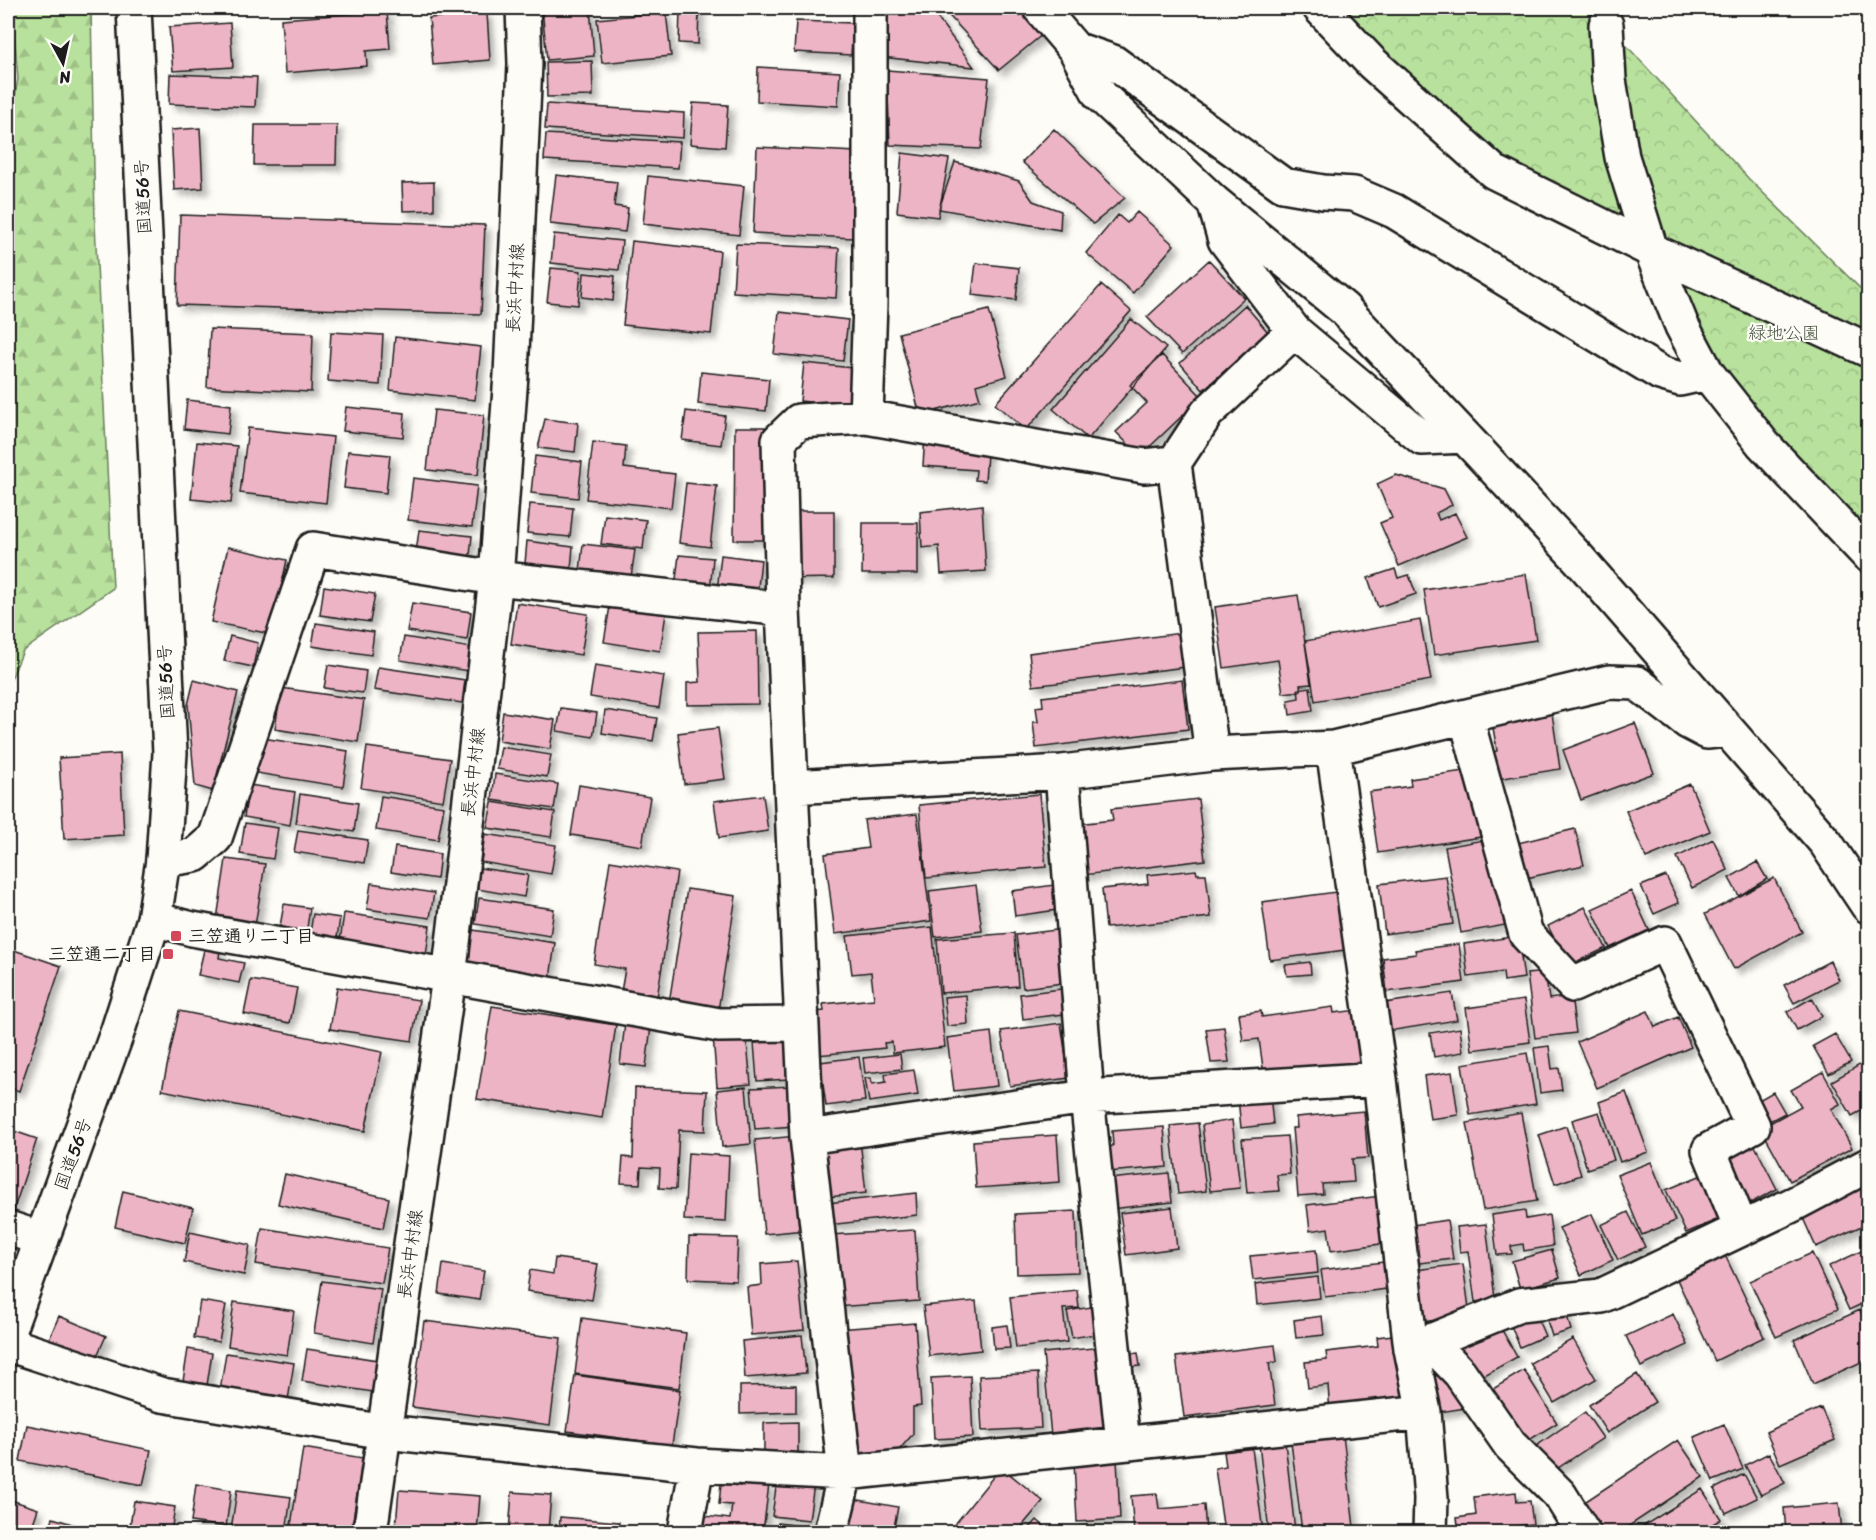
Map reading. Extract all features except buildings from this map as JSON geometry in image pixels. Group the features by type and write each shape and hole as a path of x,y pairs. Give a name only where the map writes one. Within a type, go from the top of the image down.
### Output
{"main road":[{"name":"国道56号","path":"8,1332 117,1033 154,919 163,860 170,753 134,8"},
{"name":"長浜中村線","path":"370,1533 449,977 496,578 511,375 525,64 523,8"},
{"path":"866,417 870,303 870,8"},
{"path":"1040,8 1075,49 1100,95 1214,202 1344,309 1579,559 1725,730 1826,843 1869,906"},
{"path":"1320,8 1372,63 1494,172 1651,250 1869,350"},
{"path":"1606,25 1609,80 1622,157 1651,250 1682,326 1707,373 1763,444 1869,555"},
{"path":"1075,49 1113,62 1282,185 1323,192 1354,194 1394,211 1660,373 1680,379 1707,373"},
{"path":"1214,202 1225,240 1294,331 1422,438 1464,436"},
{"path":"1212,754 1174,463 1207,413 1294,331"},
{"path":"831,1533 845,1473 807,1137 800,1024 783,609 779,440 799,421 866,417 1144,466 1174,463"},
{"path":"163,860 195,855 215,838 313,549 496,578 783,609"},
{"path":"791,787 1062,772 1212,754 1333,748 1609,682 1637,683 1688,722 1707,732 1725,730"},
{"path":"1466,717 1526,934 1573,985 1665,943 1753,1126 1709,1150 1741,1228"},
{"path":"1333,748 1421,1346 1431,1498 1430,1533"},
{"path":"1062,772 1088,1097 1123,1443"},
{"path":"154,919 192,929 719,1025 800,1024"},
{"path":"807,1137 1088,1097 1380,1078"},
{"path":"1421,1346 1519,1305 1601,1296 1869,1166"},
{"path":"8,1228 42,1239"},
{"path":"8,1344 162,1395 385,1432 697,1465 845,1473 1424,1412"},
{"path":"1421,1346 1460,1373 1510,1446 1560,1495 1584,1533"},
{"path":"685,1533 697,1465"}],"green space":[{"path":"12,8 91,8 95,224 113,588 23,651 8,686 8,133 18,79"},
{"name":"緑地公園","path":"1320,8 1592,8 1749,179 1868,296 1868,535 1763,444 1651,250 1494,172"}],"place":[{"name":"三笠通り二丁目","path":"176,936"},
{"name":"三笠通二丁目","path":"168,954"}]}
